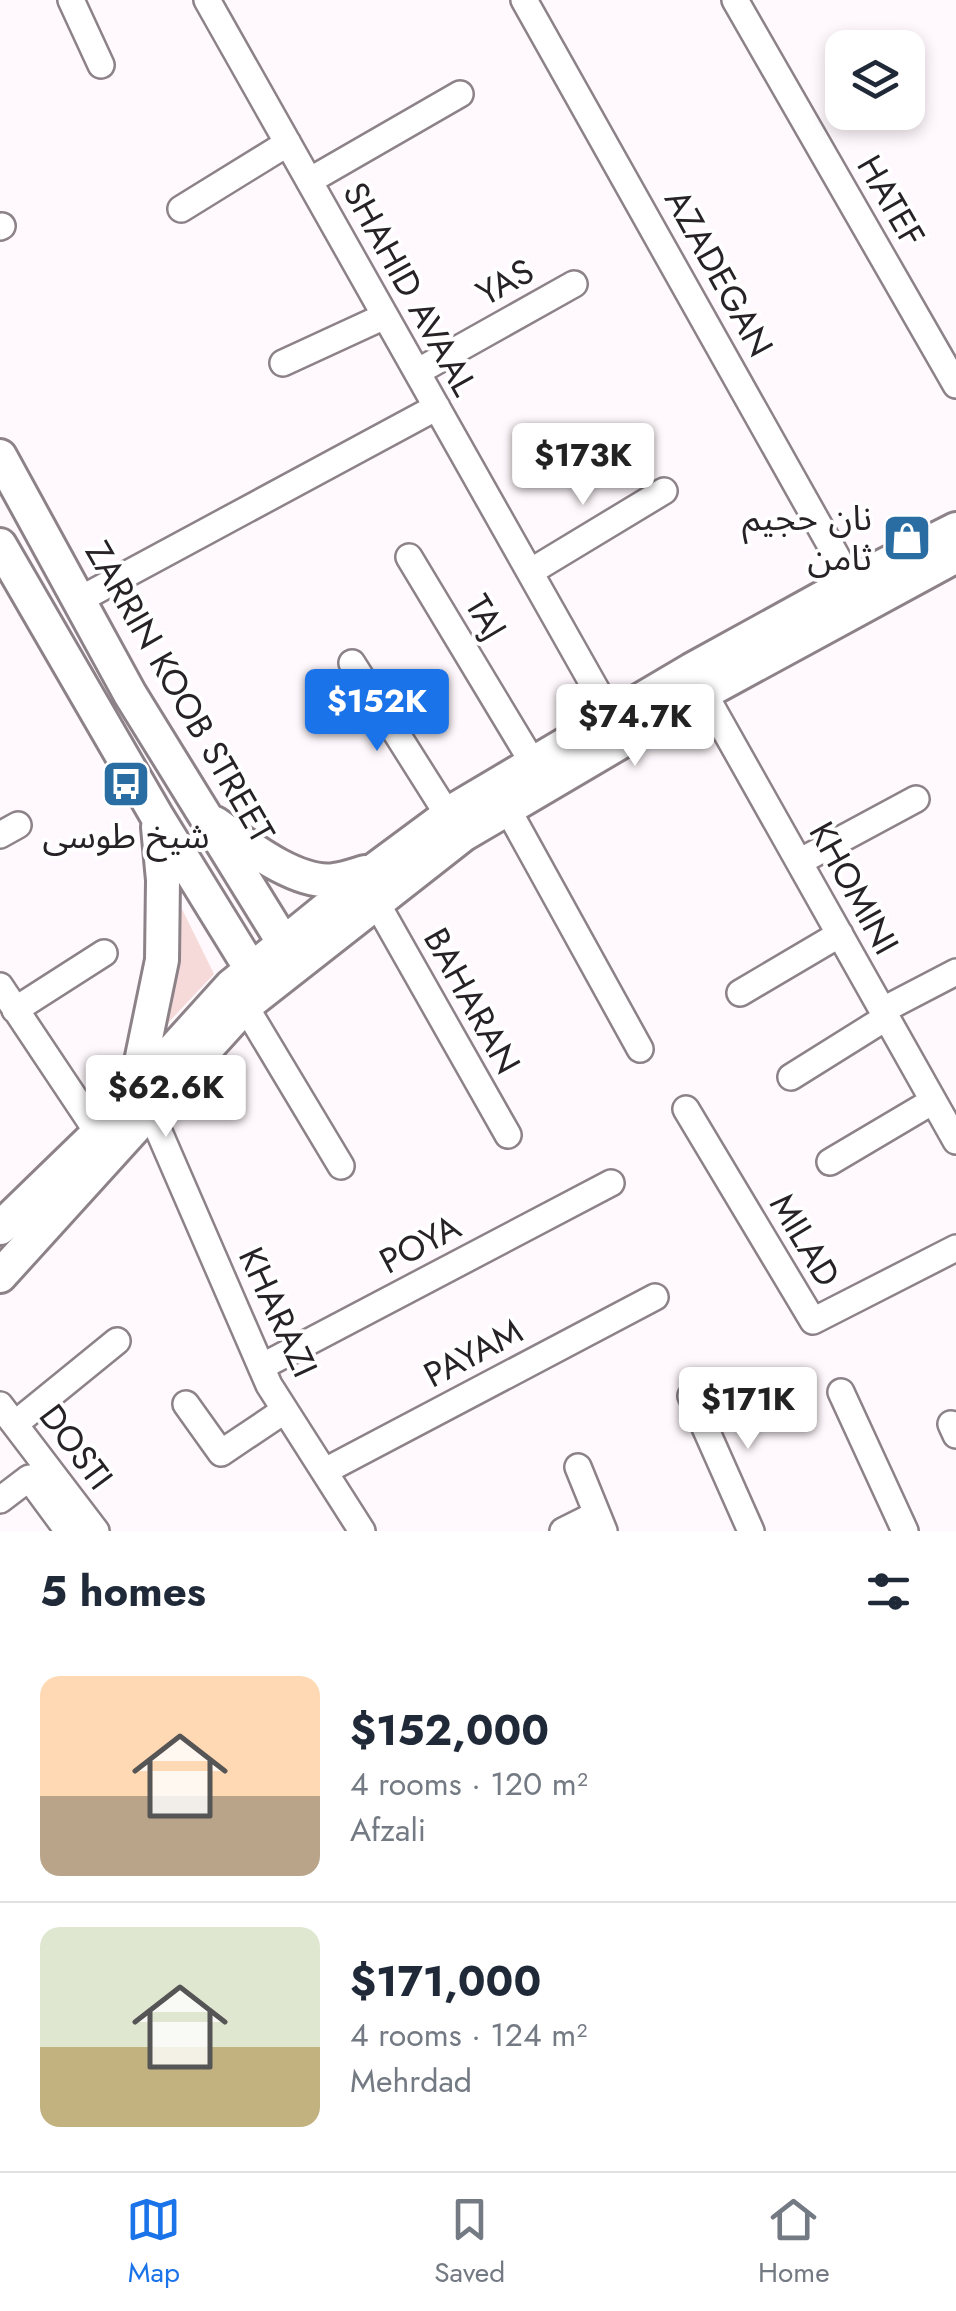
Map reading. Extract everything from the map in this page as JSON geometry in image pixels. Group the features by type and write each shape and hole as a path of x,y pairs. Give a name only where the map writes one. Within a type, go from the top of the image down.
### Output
{"main road":[{"name":"ZARRIN KOOB STREET","path":"0,456 180,777 291,954"},
{"path":"204,816 296,874 375,886 507,808 851,582 956,529"},
{"path":"0,545 255,987"},
{"path":"0,1276 142,1102 196,1022 255,987 375,886 448,815 611,716 698,681 956,556"},
{"path":"150,804 170,794 180,777"},
{"path":"0,1228 98,1133 142,1102 162,960 163,880 150,804"}],"street":[{"path":"71,0 102,65"},
{"name":"SHAHID AVAAL","path":"207,0 611,716"},
{"name":"AZADEGAN","path":"524,0 851,582"},
{"name":"HATEF","path":"735,0 956,385"},
{"path":"309,181 460,94"},
{"path":"181,210 288,143"},
{"name":"YAS","path":"416,372 574,284"},
{"path":"283,362 385,316"},
{"path":"78,600 437,407"},
{"path":"530,572 664,491"},
{"name":"TAJ","path":"410,557 532,763"},
{"path":"352,663 448,815"},
{"name":"KHOMINI","path":"698,681 956,1141"},
{"path":"800,862 916,799"},
{"path":"507,808 640,1050"},
{"name":"BAHARAN","path":"375,886 508,1135"},
{"path":"740,993 840,934"},
{"path":"15,1010 104,953"},
{"path":"791,1077 956,972"},
{"path":"0,986 98,1133"},
{"path":"255,987 341,1166"},
{"path":"830,1162 934,1100"},
{"name":"KHARAZI","path":"142,1102 261,1366 362,1531"},
{"name":"MILAD","path":"686,1108 813,1321 956,1248"},
{"name":"POYA","path":"261,1366 611,1183"},
{"name":"PAYAM","path":"325,1471 655,1297"},
{"path":"7,1415 117,1341"},
{"path":"841,1392 906,1531"},
{"path":"691,1396 751,1531"},
{"path":"186,1404 220,1453 285,1410"},
{"name":"DOSTI","path":"7,1415 96,1531"},
{"path":"563,1531 601,1522 578,1467"},
{"path":"0,1500 30,1478 68,1531"}],"shaded area":[{"path":"175,895 214,974 164,1027"}],"place":[{"name":"نان حجیم ثامن","path":"907,538"},
{"name":"شیخ طوسی","path":"126,784"}]}
